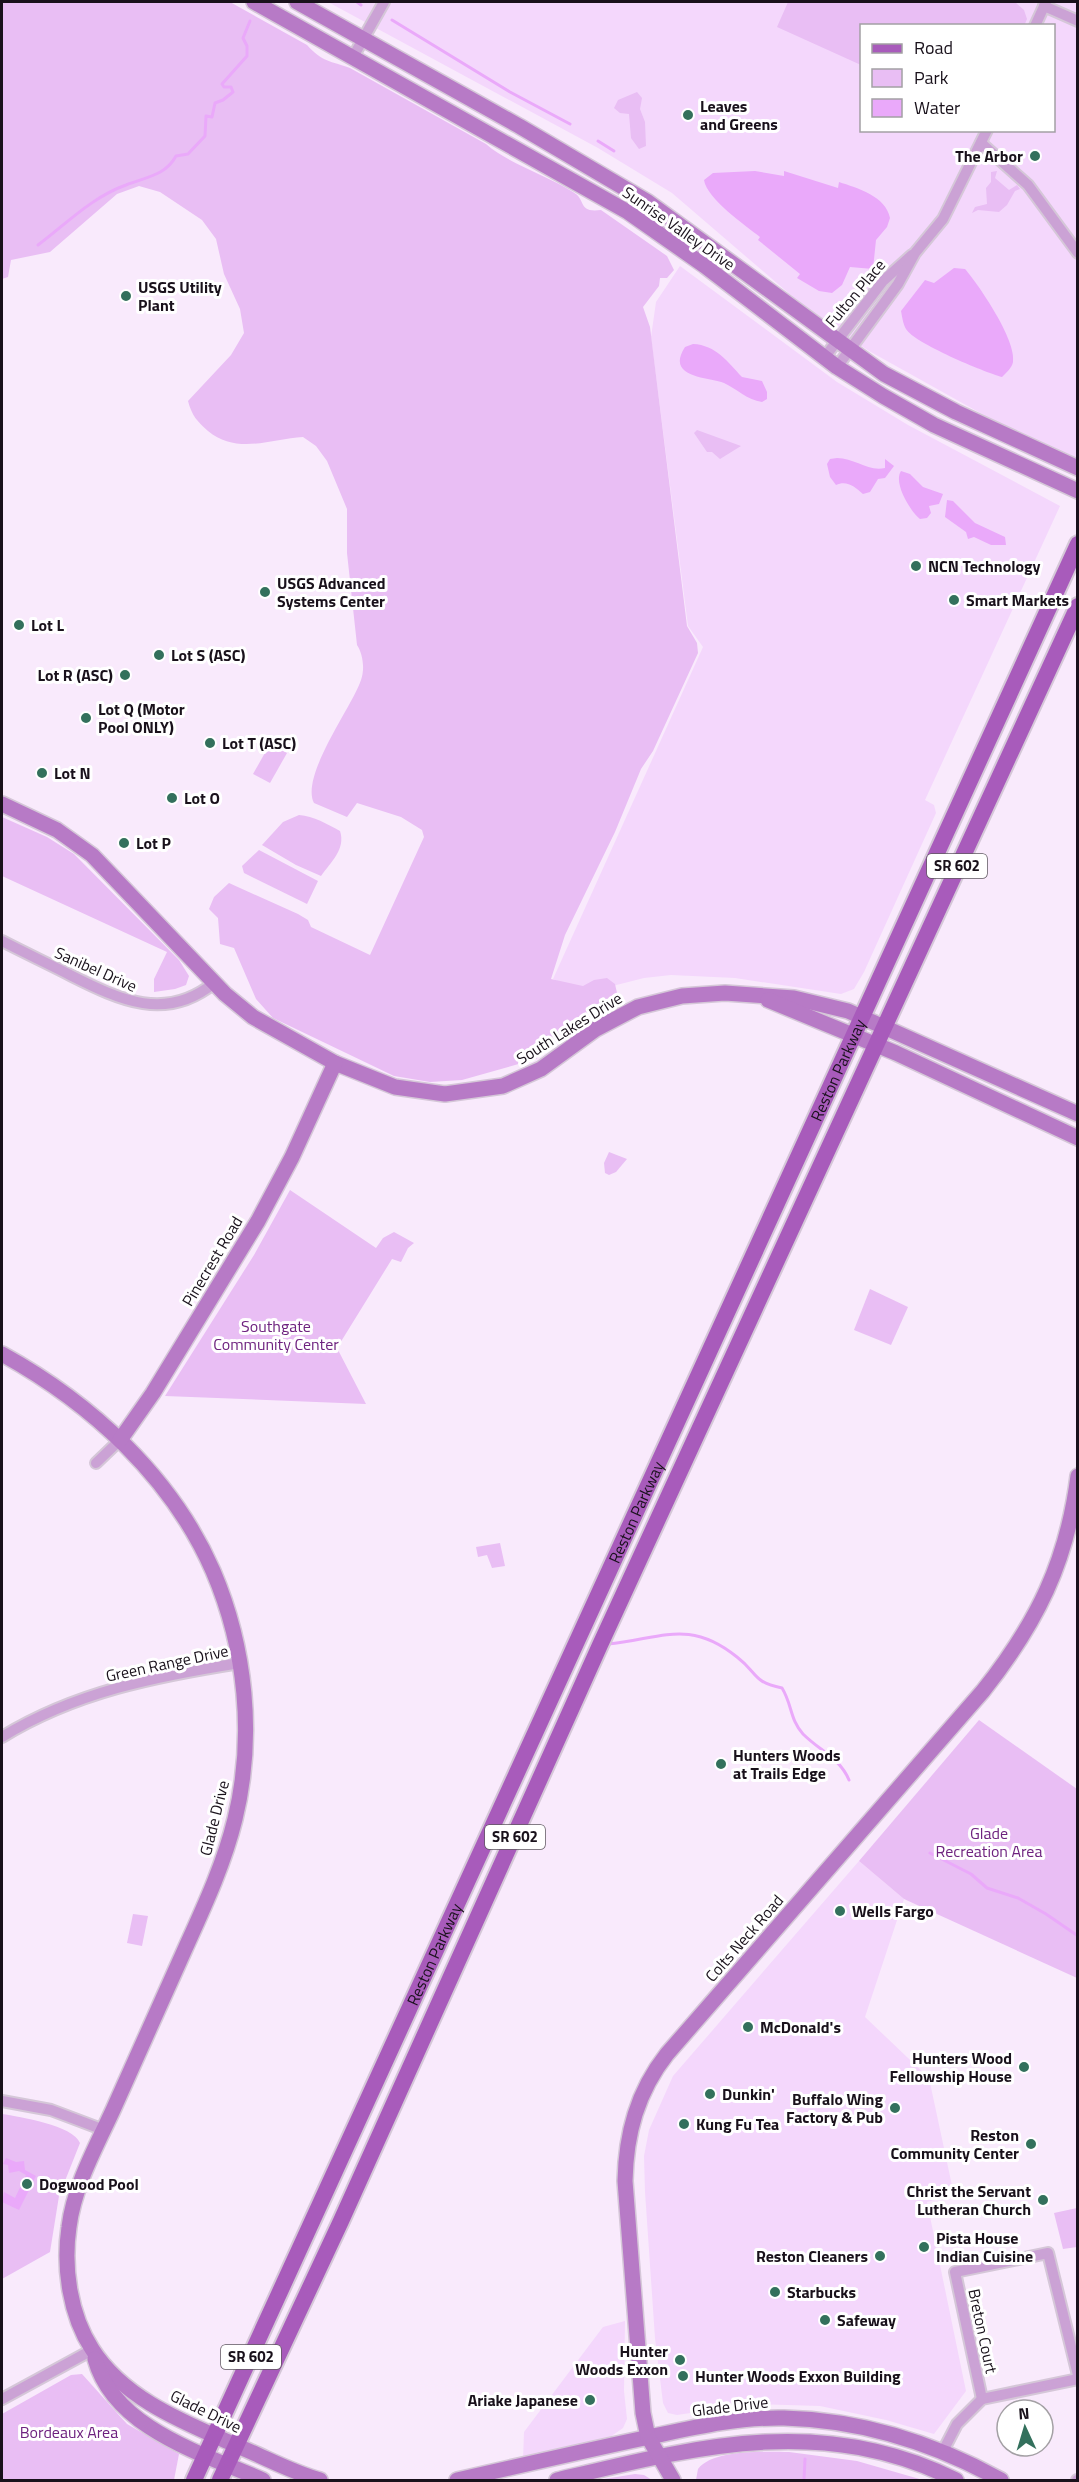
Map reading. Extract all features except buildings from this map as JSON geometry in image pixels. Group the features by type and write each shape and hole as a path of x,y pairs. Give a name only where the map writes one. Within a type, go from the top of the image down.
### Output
{"main road":[{"name":"Reston Parkway","path":"194,2481 1077,544"},
{"name":"Reston Parkway","path":"220,2481 600,1645 1077,606"}],"street":[{"name":"Sunrise Valley Drive","path":"254,2 628,212 705,266 824,358 934,425 1077,491"},
{"name":"Sunrise Valley Drive","path":"297,2 648,202 701,238 849,350 930,399 1077,468"},
{"path":"353,57 384,2"},
{"path":"1036,24 1045,4 1077,21"},
{"name":"Fulton Place","path":"837,367 898,284 915,253 953,202 986,132"},
{"path":"981,143 1028,185 1077,253"},
{"name":"Fulton Place","path":"824,358 835,340 892,271 915,253"},
{"name":"South Lakes Drive","path":"2,804 57,830 92,855 214,983 259,1021 335,1064 383,1083 418,1092 445,1094 484,1090 532,1075 605,1023 638,1006 692,995 725,993 809,1000 862,1017 1077,1114"},
{"name":"Sanibel Drive","path":"2,941 112,996 132,1002 150,1005 177,1001 200,992 214,983"},
{"name":"South Lakes Drive","path":"757,996 877,1045 1077,1138"},
{"name":"Pinecrest Road","path":"96,1463 120,1440 153,1393 254,1228 292,1157 335,1064"},
{"name":"Glade Drive","path":"2,1354 53,1387 120,1440 165,1489 197,1540 225,1602 240,1663 245,1703 245,1752 241,1788 231,1835 204,1906 75,2198 67,2240 71,2294 80,2325 103,2380 122,2405 154,2429 263,2481"},
{"name":"Colts Neck Road","path":"673,2481 648,2438 638,2373 624,2181 630,2130 643,2092 667,2054 1010,1657 1036,1615 1055,1573 1068,1529 1077,1476"},
{"name":"Green Range Drive","path":"2,1737 44,1714 108,1689 240,1663"},
{"path":"2,2101 51,2110 104,2130"},
{"name":"Breton Court","path":"943,2451 957,2424 982,2399 1077,2377 1048,2253 955,2272 982,2399"},
{"path":"2,2399 92,2350"},
{"name":"Glade Drive","path":"92,2350 113,2374 138,2395 215,2436 320,2481"},
{"name":"Glade Drive","path":"457,2481 706,2425 785,2418 818,2420 870,2429 943,2451 1001,2481"},
{"path":"557,2481 657,2457 733,2443 811,2442 880,2452 917,2463 956,2481"}],"shaded area":[{"path":"328,2 1077,2 1077,458 991,419 869,351 814,315 672,193 598,148"},
{"path":"680,266 837,382 908,425 1060,506 925,800 934,805 936,813 864,972 854,989 841,994 735,978 671,975 644,978 585,993 553,979 703,647 688,626 651,337 656,302"},
{"path":"859,1861 904,1899 865,2017 929,2078 954,2195 927,2202 966,2391 934,2434 886,2420 820,2406 751,2404 677,2415 668,2413 663,2403 655,2338 645,2192 644,2156 649,2130 673,2076"},
{"path":"625,2321 624,2391 627,2419 623,2428 610,2437 523,2460 524,2432 603,2327"}],"green space":[{"path":"2,2 230,2 307,45 322,58 350,68 486,144 506,158 573,192 585,208 601,210 667,256 674,270 667,278 660,278 659,286 643,307 650,327 687,626 697,643 698,653 653,751 641,769 615,832 565,935 551,979 583,986 594,980 607,978 615,984 617,993 612,1001 536,1059 462,1080 430,1082 394,1076 273,1018 256,999 234,948 220,944 218,918 209,909 214,897 229,883 298,914 308,920 311,927 370,955 424,837 422,830 401,817 357,803 347,817 314,803 312,791 314,776 320,759 356,692 363,671 362,657 357,645 347,553 347,509 327,461 316,446 303,437 254,444 231,442 208,431 193,414 188,401 231,355 244,333 240,309 224,274 216,239 202,220 160,192 139,186 117,194 50,252 11,260 8,277 2,279"},
{"path":"788,2 1015,2 1024,10 1027,19 1025,24 860,24 860,65 777,27"},
{"path":"637,92 642,98 640,109 645,122 646,146 639,149 631,138 629,114 620,113 614,108 618,100"},
{"path":"997,171 995,178 1009,190 1017,185 1020,189 1015,191 1007,205 999,212 978,210 972,213 975,207 987,204 986,188 991,182 991,172"},
{"path":"697,430 741,446 720,459 712,452 707,452 694,433"},
{"path":"270,744 287,753 270,783 253,774"},
{"path":"299,815 315,819 340,831 339,849 321,876 296,865 262,845 283,822"},
{"path":"2,817 47,837 74,854 179,960 189,976 186,985 154,992 154,979 167,952 2,876"},
{"path":"259,850 318,881 307,904 244,873 242,866"},
{"path":"609,1152 627,1159 616,1172 609,1175 605,1173 604,1163"},
{"name":"Southgate Community Center","path":"290,1190 376,1248 383,1238 394,1232 414,1243 408,1248 401,1262 392,1259 337,1348 366,1404 165,1396 254,1255"},
{"path":"870,1289 908,1307 891,1345 854,1330"},
{"path":"500,1543 505,1566 492,1568 487,1555 478,1557 476,1547"},
{"name":"Glade Recreation Area","path":"979,1720 1077,1789 1077,1978 904,1899 859,1861"},
{"path":"133,1914 148,1916 142,1946 127,1943"},
{"path":"2,2114 57,2127 67,2131 80,2143 59,2196 50,2252 2,2279"},
{"path":"1077,2208 1077,2247 1063,2249 1054,2213"},
{"name":"Bordeaux Area","path":"82,2374 127,2424 179,2454 174,2480 2,2480 2,2414 71,2375"},
{"path":"789,2452 857,2461 923,2480 696,2480 698,2469 715,2458 740,2453"},
{"path":"635,2474 644,2475 652,2480 598,2480"}],"water":[{"path":"755,171 784,176 784,171 838,188 839,182 862,190 877,199 883,204 890,218 887,227 876,240 873,269 850,267 842,285 832,293 819,291 797,278 800,274 758,240 760,237 719,203 704,180 713,173"},
{"path":"954,268 965,269 996,314 1009,341 1013,362 1002,377 935,349 912,335 905,327 901,311 925,280 934,283"},
{"path":"693,344 715,351 742,377 762,381 767,392 767,399 762,402 757,401 724,383 699,377 684,370 680,365 680,357 685,347"},
{"path":"837,458 879,469 885,468 885,459 894,466 885,478 878,479 870,492 863,494 847,484 836,485 830,477 827,464 830,459"},
{"path":"901,471 910,474 923,487 943,494 939,504 929,506 931,513 927,518 920,519 907,503 899,482"},
{"path":"947,500 953,501 975,523 1005,537 1006,545 991,545 974,537 968,539 966,532 945,517"},
{"name":"Dogwood Pool","path":"6,2158 16,2162 24,2161 25,2170 36,2176 19,2210 2,2202 4,2192 15,2198 26,2175 19,2171 9,2173 8,2165 3,2164"}],"waterway":[{"path":"357,2 361,5"},
{"path":"392,20 510,92 570,124"},
{"path":"38,245 102,196 161,172 172,163 176,156 188,154 205,136 206,116 212,117 215,103 233,92 231,87 224,87 222,84 247,56 247,46 243,38 250,21"},
{"path":"598,141 614,151"},
{"path":"608,1644 674,1634 689,1634 720,1645 744,1663 760,1680 782,1688 799,1729 809,1740 835,1760 849,1780"},
{"path":"930,1853 971,1874 987,1888 1018,1898 1078,1936"},
{"path":"804,2480 805,2459"}],"place":[{"name":"Leaves and Greens","path":"688,115"},
{"name":"The Arbor","path":"1035,156"},
{"name":"USGS Utility Plant","path":"126,296"},
{"name":"NCN Technology","path":"916,566"},
{"name":"USGS Advanced Systems Center","path":"265,592"},
{"name":"Smart Markets","path":"954,600"},
{"name":"Lot L","path":"19,625"},
{"name":"Lot S (ASC)","path":"159,655"},
{"name":"Lot R (ASC)","path":"125,675"},
{"name":"Lot Q (Motor Pool ONLY)","path":"86,718"},
{"name":"Lot T (ASC)","path":"210,743"},
{"name":"Lot N","path":"42,773"},
{"name":"Lot O","path":"172,798"},
{"name":"Lot P","path":"124,843"},
{"name":"Hunters Woods at Trails Edge","path":"721,1764"},
{"name":"Wells Fargo","path":"840,1911"},
{"name":"McDonald's","path":"748,2027"},
{"name":"Hunters Wood Fellowship House","path":"1024,2067"},
{"name":"Dunkin'","path":"710,2094"},
{"name":"Buffalo Wing Factory & Pub","path":"895,2108"},
{"name":"Kung Fu Tea","path":"684,2124"},
{"name":"Reston Community Center","path":"1031,2144"},
{"name":"Dogwood Pool","path":"27,2184"},
{"name":"Christ the Servant Lutheran Church","path":"1043,2200"},
{"name":"Pista House Indian Cuisine","path":"924,2247"},
{"name":"Reston Cleaners","path":"880,2256"},
{"name":"Starbucks","path":"775,2292"},
{"name":"Safeway","path":"825,2320"},
{"name":"Hunter Woods Exxon","path":"680,2360"},
{"name":"Hunter Woods Exxon Building","path":"683,2376"},
{"name":"Ariake Japanese","path":"590,2400"}]}
